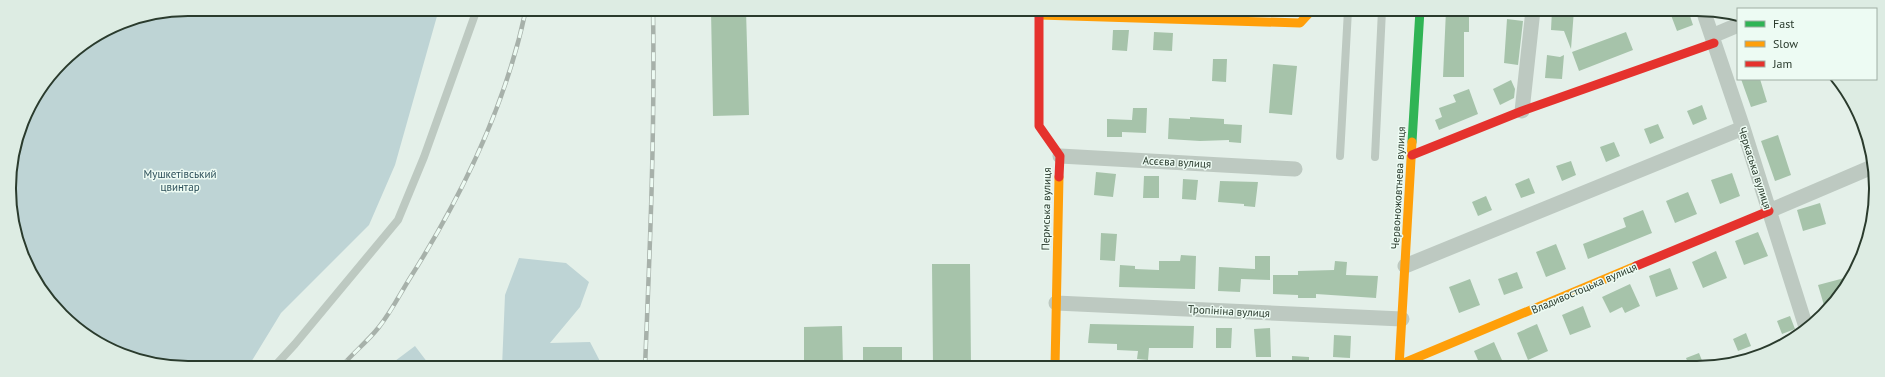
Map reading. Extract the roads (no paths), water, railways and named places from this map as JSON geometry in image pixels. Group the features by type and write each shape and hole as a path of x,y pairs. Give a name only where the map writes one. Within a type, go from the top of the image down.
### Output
{"street":[{"name":"Пермська вулиця","path":"1039,16 1039,126 1060,156 1055,361"},
{"path":"1134,16 1300,23 1306,16"},
{"name":"Червоножовтнева вулиця","path":"1399,361 1420,16"},
{"path":"1522,111 1532,16"},
{"name":"Черкаська вулиця","path":"1705,16 1743,128 1805,323"},
{"path":"1412,155 1522,111 1713,39 1737,26"},
{"path":"1405,266 1743,128"},
{"name":"Асєєва вулиця","path":"1060,156 1295,169"},
{"path":"1769,211 1868,169"},
{"name":"Владивостоцька вулиця","path":"1411,361 1769,211"},
{"name":"Тропініна вулиця","path":"1056,303 1402,319"}],"lane":[{"path":"280,361 296,344 398,220 424,157 474,16"},
{"path":"1340,156 1348,16"},
{"path":"1375,157 1382,16"}],"railway":[{"path":"347,361 375,332 388,315 429,247 464,182 480,149 507,80 524,16"},
{"path":"645,361 653,144 653,16"}],"park label":[{"name":"Мушкетівський цвинтар","path":"180,180"}]}
